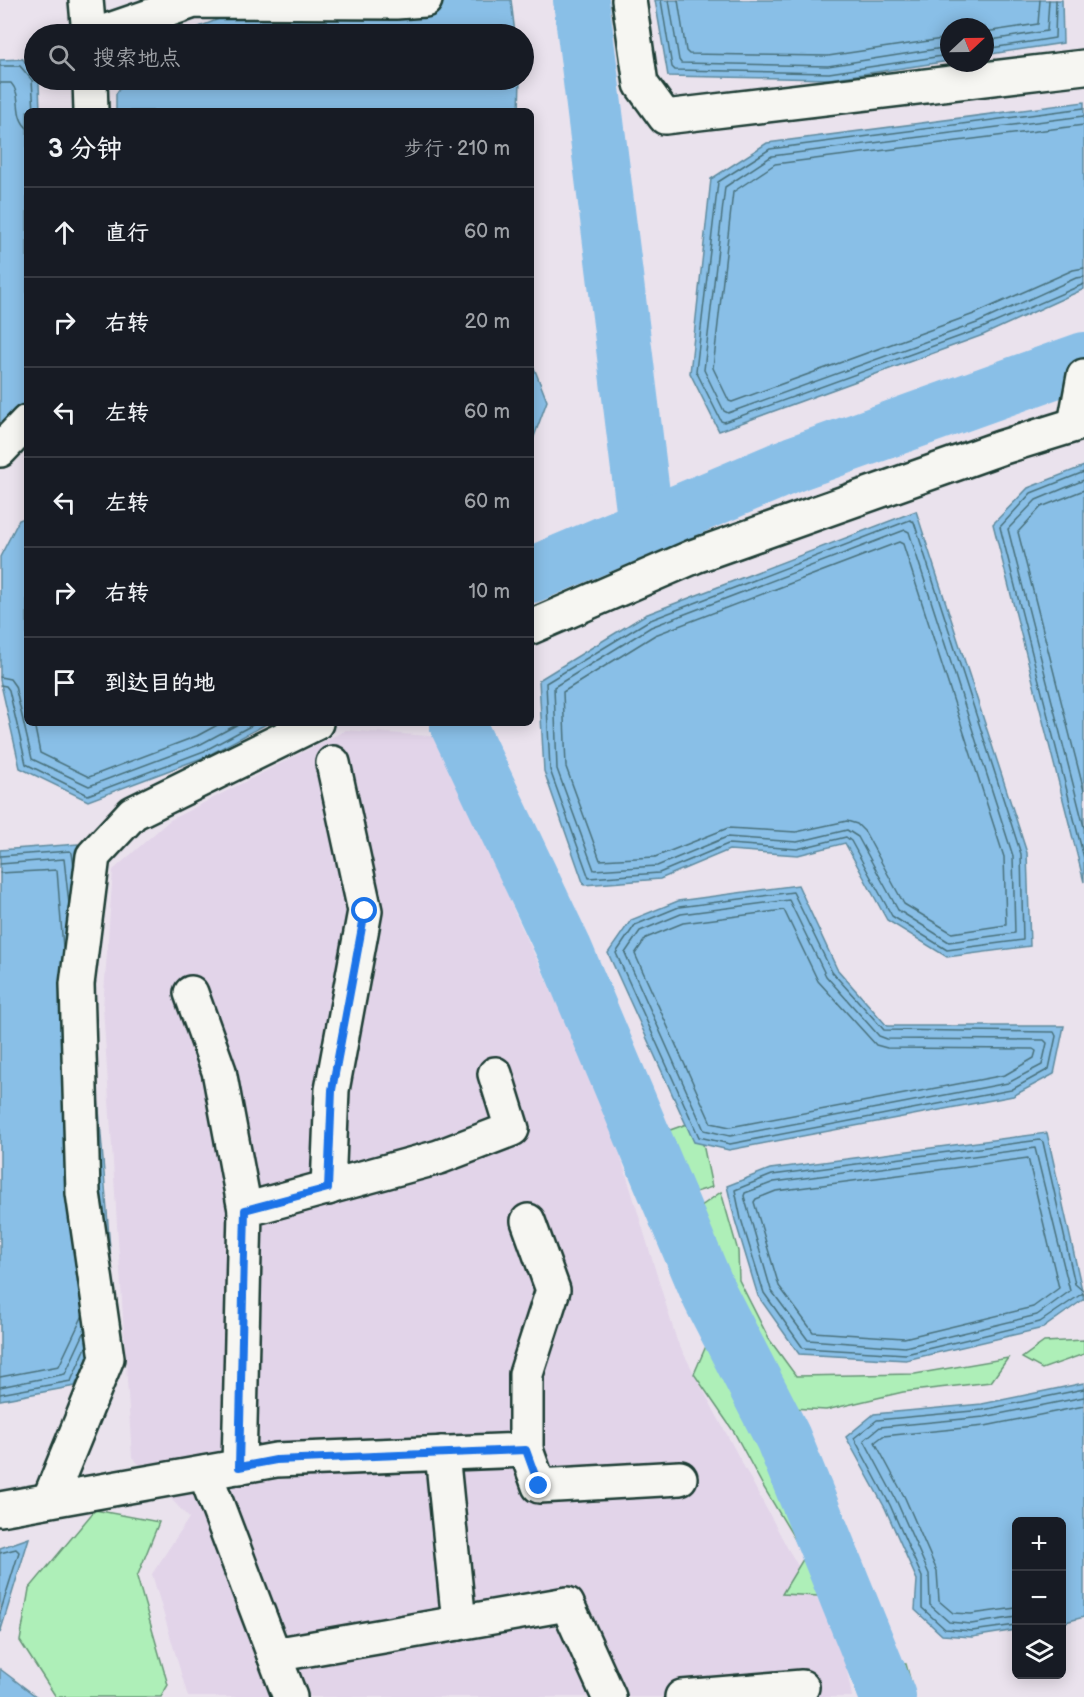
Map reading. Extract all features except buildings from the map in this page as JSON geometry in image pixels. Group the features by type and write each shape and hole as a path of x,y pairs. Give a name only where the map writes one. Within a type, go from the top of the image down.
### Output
{"street":[{"path":"86,0 88,24"},
{"path":"126,24 194,0 396,2 425,0"},
{"path":"629,0 641,84 665,117 1084,67"},
{"path":"90,90 91,108"},
{"path":"534,626 695,556 1000,448 1080,423 1084,376"},
{"path":"0,450 24,426"},
{"path":"50,1500 107,1358 83,1193 76,984 93,856 133,813 310,726"},
{"path":"328,1188 332,1090 365,911 333,763"},
{"path":"191,993 219,1071 245,1210 239,1467"},
{"path":"245,1210 439,1158 512,1129 495,1074"},
{"path":"528,1221 553,1290 526,1374 526,1450 539,1486 680,1478"},
{"path":"0,1509 276,1460 526,1450"},
{"path":"442,1453 459,1623"},
{"path":"205,1473 290,1697"},
{"path":"274,1655 567,1604 609,1697"},
{"path":"682,1697 802,1687"}],"shaded area":[{"path":"346,730 444,737 515,913 589,1071 620,1154 677,1341 788,1549 841,1639 852,1697 188,1697 152,1574 189,1518 132,1457 103,1007 113,870 170,820"}],"green space":[{"path":"636,1073 670,1130 698,1120 712,1187 657,1204 642,1183 613,1097"},
{"path":"721,1192 738,1251 739,1280 769,1339 796,1376 915,1374 1008,1358 991,1382 903,1392 826,1410 791,1408 785,1388 768,1385 752,1332 683,1269 669,1229"},
{"path":"1084,1340 1084,1354 1042,1369 1022,1358 1044,1342"},
{"path":"706,1346 736,1378 821,1562 861,1594 838,1625 818,1596 782,1594 805,1556 734,1432 694,1374"},
{"path":"95,1510 159,1522 137,1577 168,1685 161,1697 56,1697 20,1641 29,1589"},
{"path":"858,1660 906,1664 915,1697 864,1697"}],"water":[{"path":"232,0 511,0 514,24 207,24 227,16"},
{"path":"655,0 1062,0 1063,43 994,54 994,18 940,18 940,62 829,79 668,76"},
{"path":"23,59 24,90 39,90 40,108 24,108 24,411 0,447 0,60"},
{"path":"119,90 520,90 519,108 116,108 116,94"},
{"path":"1084,102 1084,289 983,335 719,431 690,373 711,179 767,143"},
{"path":"534,368 547,401 534,437"},
{"path":"1084,466 1084,882 993,524 1028,488"},
{"path":"916,511 1027,853 1030,946 947,957 887,920 845,843 798,855 729,850 660,879 584,885 544,771 539,680 645,615"},
{"path":"24,518 24,726 262,726 207,756 88,801 20,768 0,680 0,557 19,520"},
{"path":"78,844 114,1300 75,1386 0,1400 0,850"},
{"path":"798,885 837,969 887,1026 1064,1026 1054,1074 1013,1096 729,1150 694,1142 608,953 631,920 678,901"},
{"path":"1047,1133 1084,1299 1043,1328 906,1360 799,1354 758,1296 727,1186 770,1169"},
{"path":"1084,1383 1084,1617 1066,1622 1066,1517 1012,1517 1012,1631 972,1637 942,1635 915,1610 917,1580 885,1508 846,1437 874,1414 982,1404"},
{"path":"29,1538 0,1633 0,1548"},
{"path":"0,1669 37,1697 0,1697"}],"waterway":[{"path":"581,0 646,526"},
{"path":"534,574 796,463 1084,360"},
{"path":"458,726 565,951 710,1296 783,1438 888,1697"}],"route":[{"path":"365,911 332,1090 328,1188 245,1210 239,1467 276,1460 526,1450 539,1486"}]}
